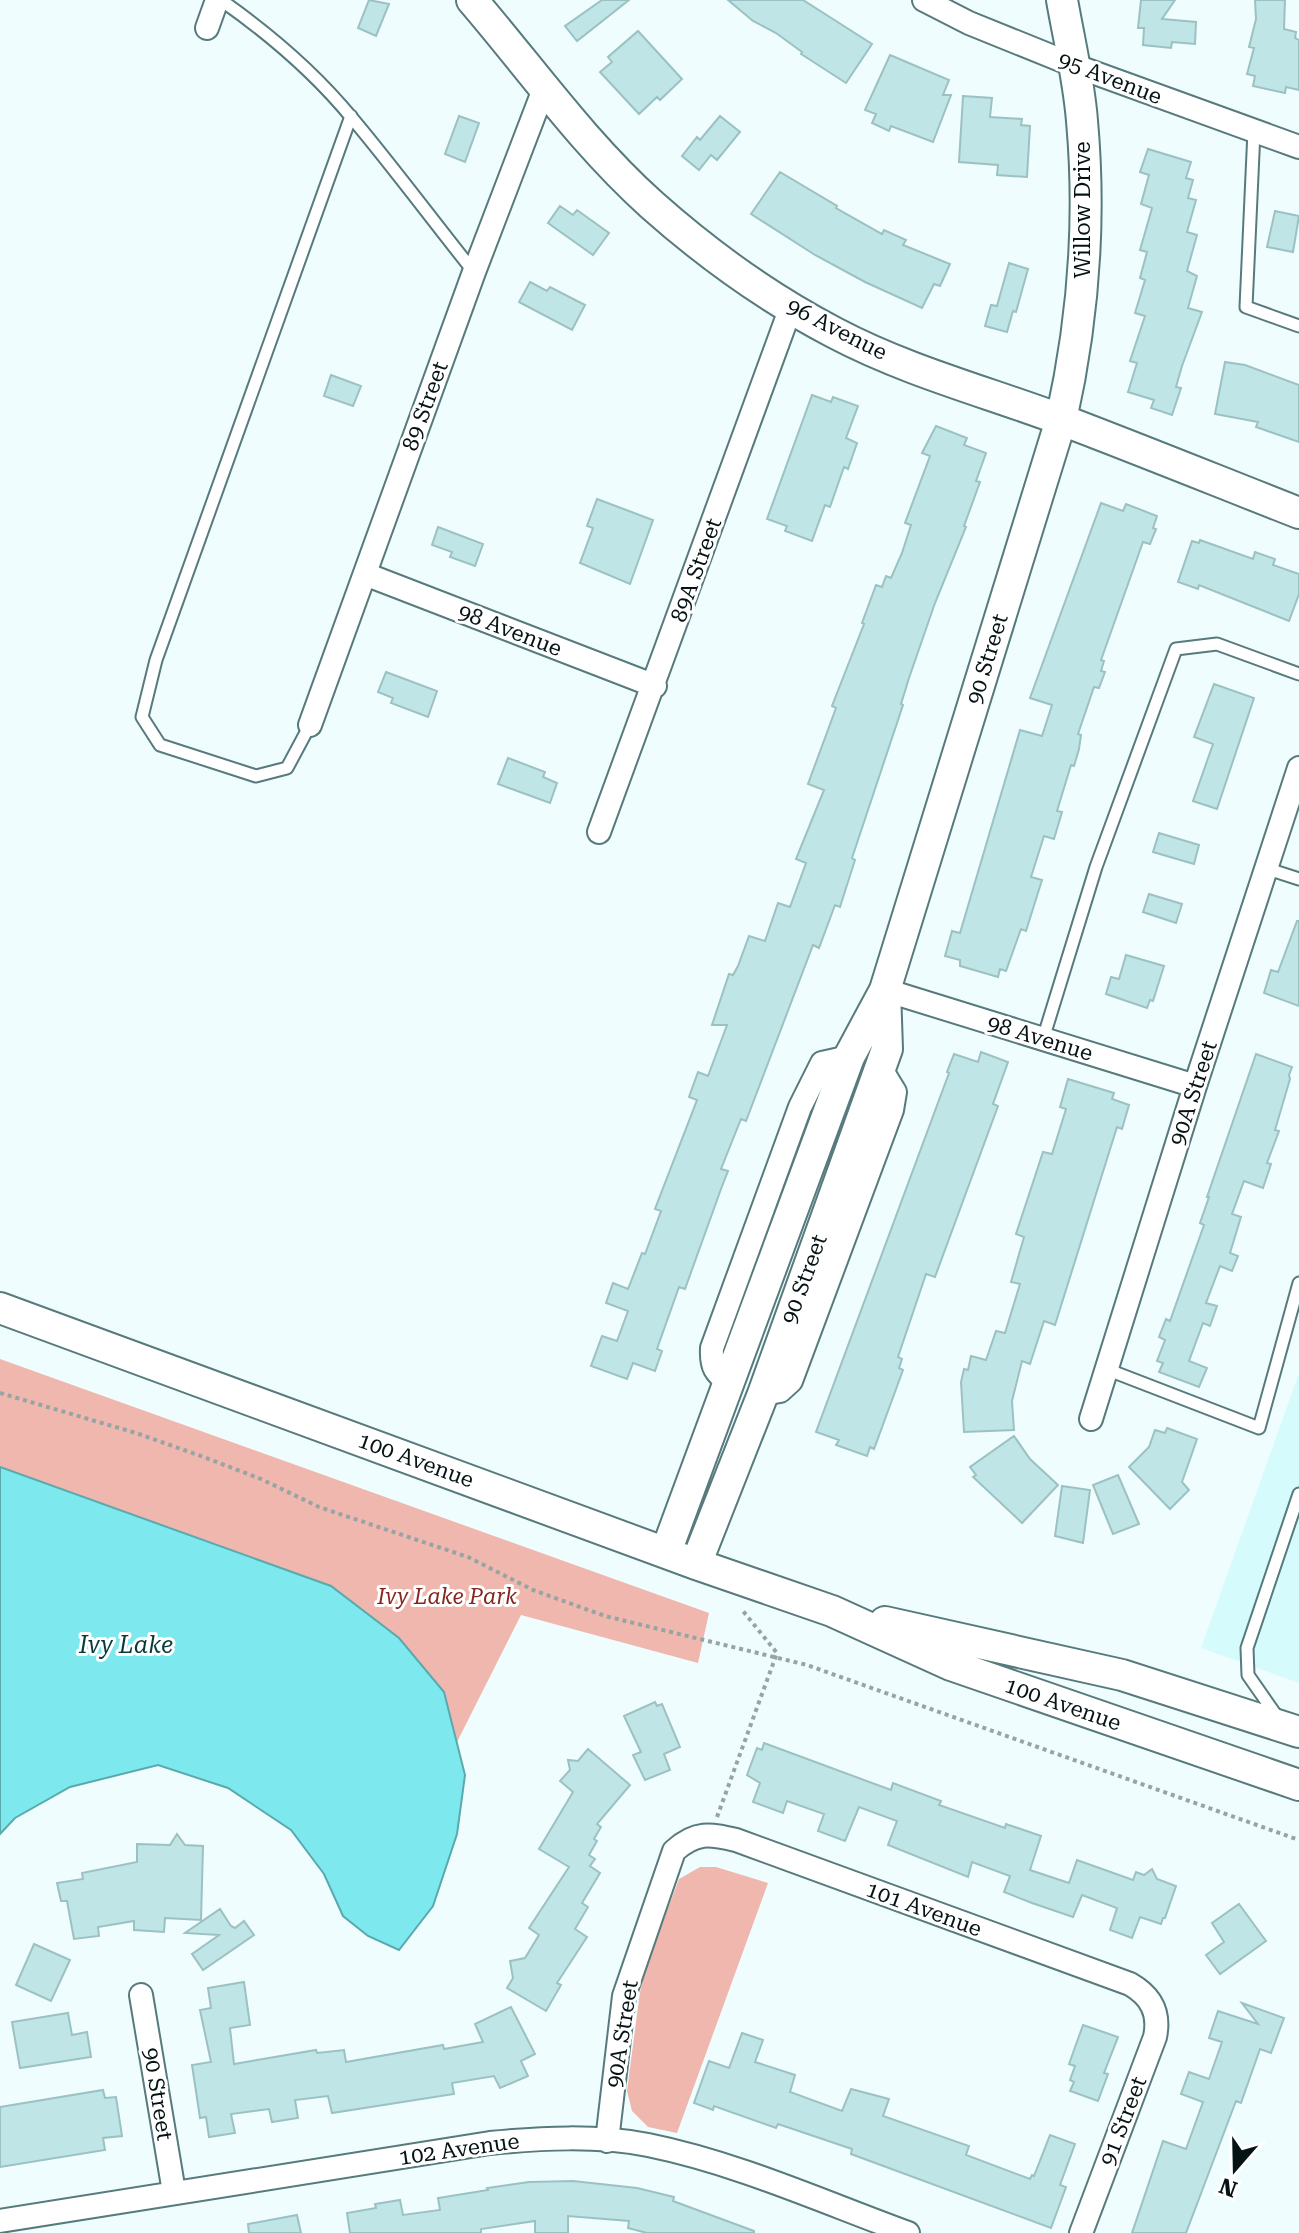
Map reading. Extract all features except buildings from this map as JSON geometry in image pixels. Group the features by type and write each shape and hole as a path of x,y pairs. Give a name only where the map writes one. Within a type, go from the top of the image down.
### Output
{"street":[{"path":"207,28 219,0"},
{"name":"96 Avenue","path":"472,0 601,157 654,206 729,265 791,307 874,351 1299,513"},
{"name":"95 Avenue","path":"924,0 969,23 1073,65 1299,147"},
{"name":"Willow Drive","path":"1061,420 1078,330 1085,249 1082,118 1062,0"},
{"name":"89 Street","path":"310,725 474,272 544,89"},
{"name":"89A Street","path":"599,832 655,686 791,307"},
{"name":"90 Street","path":"696,1564 746,1389 865,1063 1061,420"},
{"name":"98 Avenue","path":"365,574 655,686"},
{"name":"90A Street","path":"1091,1419 1299,768"},
{"name":"98 Avenue","path":"885,990 1195,1086"},
{"path":"746,1389 780,1391 791,1381 892,1110 895,1092 865,1063"},
{"name":"100 Avenue","path":"0,1308 832,1611 951,1665 1299,1785"},
{"name":"90 Street","path":"666,1552 746,1389"},
{"name":"100 Avenue","path":"832,1611 1122,1675 1292,1730"},
{"name":"90A Street","path":"607,2141 628,1981 674,1851 684,1842 711,1834"},
{"name":"101 Avenue","path":"711,1834 1130,1984 1145,1992 1154,2008"},
{"name":"90 Street","path":"141,1995 174,2192"},
{"name":"91 Street","path":"1081,2233 1155,2037 1157,2024 1154,2008"},
{"name":"102 Avenue","path":"0,2221 490,2143 569,2137 645,2145 687,2155 908,2233"}],"lane":[{"path":"219,0 253,23 305,69 351,116 474,272"},
{"path":"310,725 287,768 256,776 160,745 142,717 156,660 351,116"},
{"path":"1254,131 1246,307 1299,326"},
{"path":"1043,1039 1096,867 1176,649 1217,644 1299,674"},
{"path":"1265,868 1299,879"},
{"path":"1106,1369 1259,1428 1299,1283"},
{"path":"1292,1730 1248,1675 1247,1648 1299,1494"}],"path":[{"path":"0,1393 136,1433 201,1456 261,1479 319,1507 468,1557 533,1590 605,1616 807,1665 1299,1840"},
{"path":"711,1834 777,1653 743,1611 749,1581"}],"shaded area":[{"path":"1299,1373 1299,1683 1201,1648"}],"green space":[{"name":"Ivy Lake Park","path":"0,1359 709,1613 698,1663 521,1615 457,1742 375,1619 178,1531 0,1467"},
{"path":"700,1867 716,1867 768,1883 677,2133 648,2127 632,2111 627,2091 640,1992 647,1964 679,1879"}],"water":[{"name":"Ivy Lake","path":"0,1467 331,1586 399,1638 444,1692 465,1775 457,1834 433,1906 399,1950 368,1936 343,1916 324,1874 291,1830 228,1788 158,1765 70,1787 15,1818 0,1834"}]}
